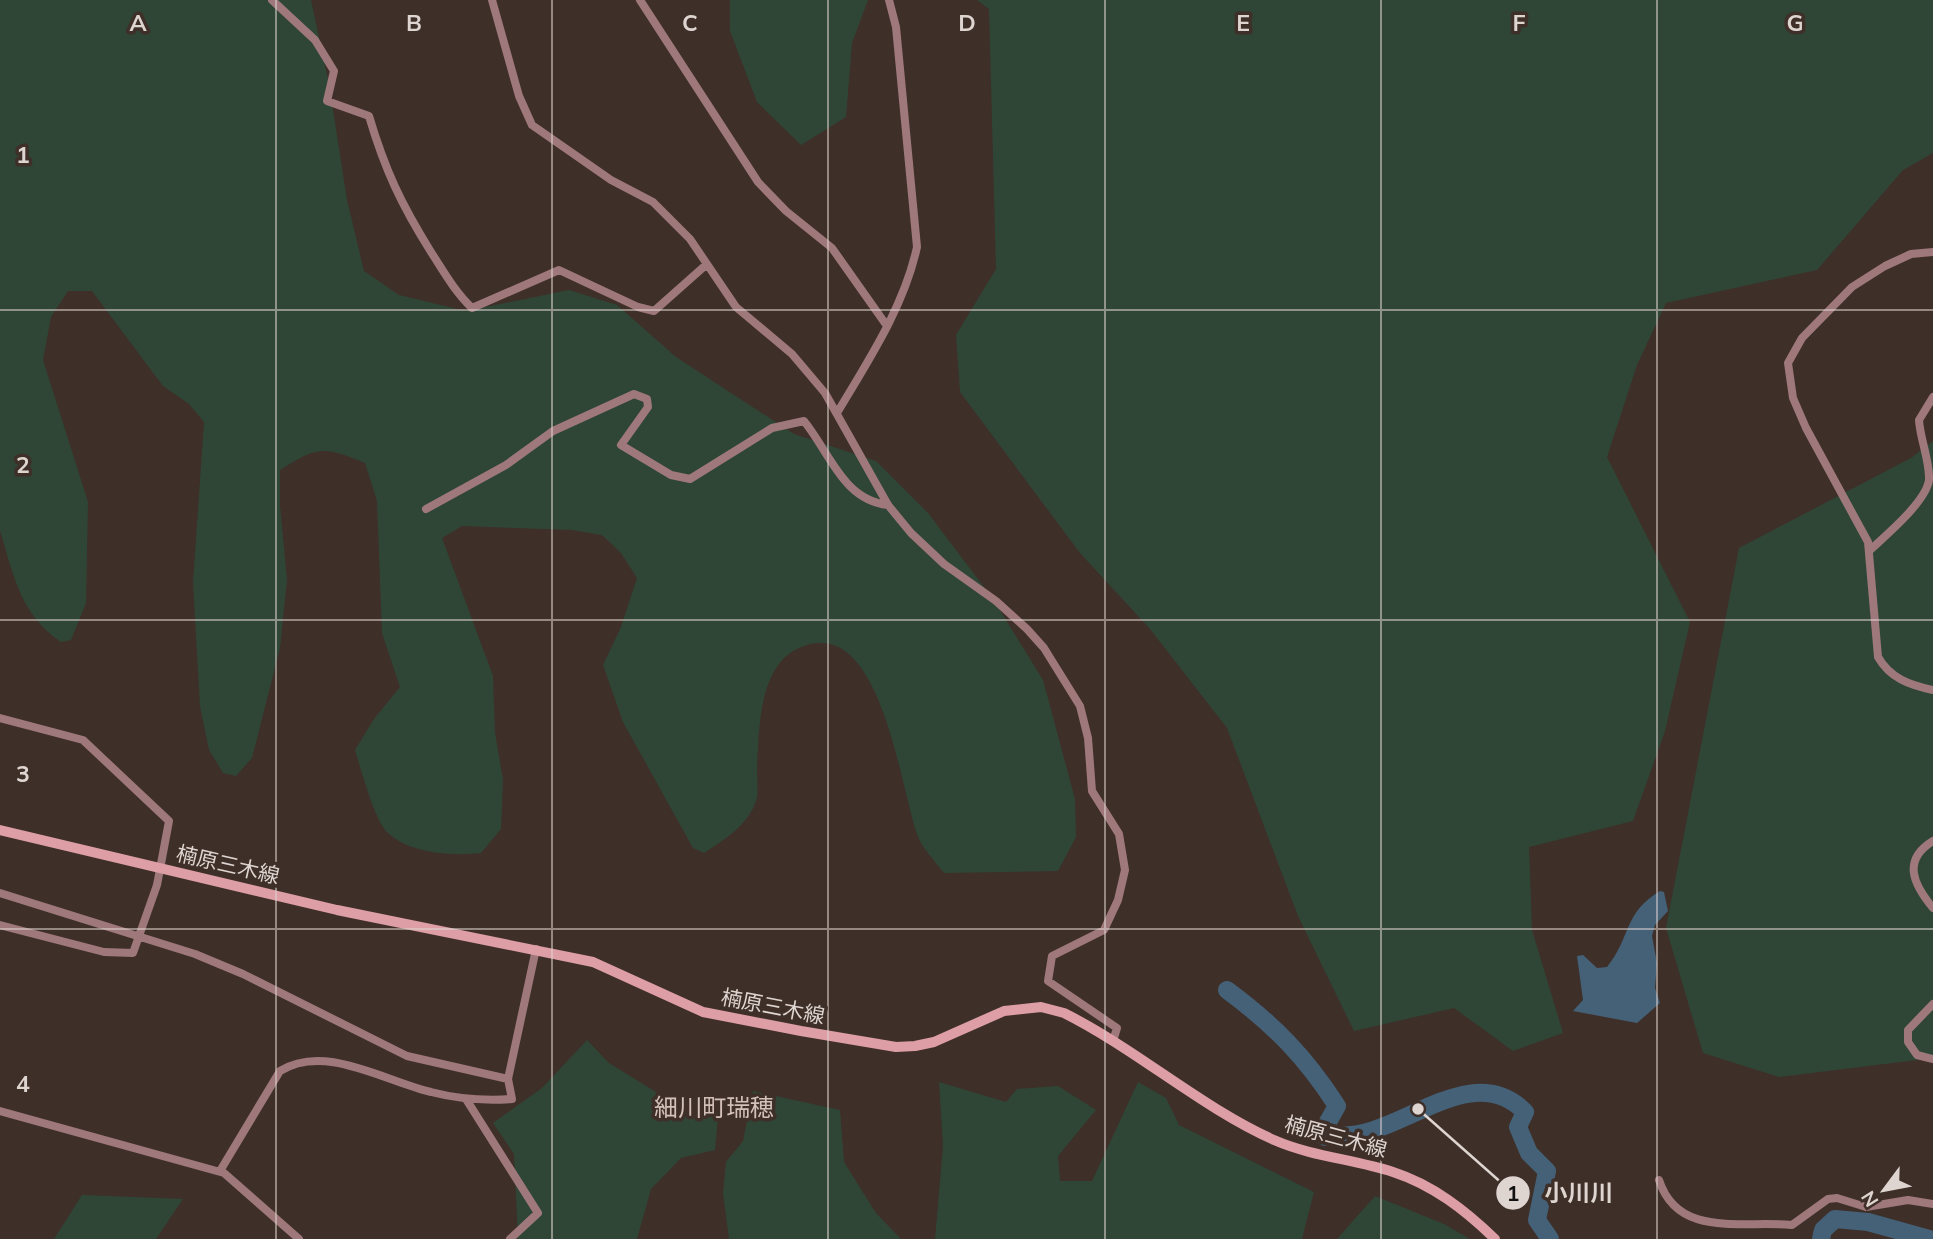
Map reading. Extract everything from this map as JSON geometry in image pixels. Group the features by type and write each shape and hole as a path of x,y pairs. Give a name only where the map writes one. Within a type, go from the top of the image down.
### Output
{"main road":[{"name":"楠原三木線","path":"0,830 369,917 593,962 703,1012 896,1047 934,1042 1004,1011 1032,1007 1064,1013 1274,1140 1322,1156 1393,1172 1436,1191 1468,1214 1495,1239"}],"street":[{"path":"272,0 315,40 334,71 327,101 369,116 382,162 398,200 458,295 472,308 559,270 638,307 654,311 707,264"},
{"path":"492,0 519,96 532,125 611,180 653,202 690,239 736,307 792,354 825,393 888,505 911,533 944,564 996,601 1027,629 1044,648 1080,706 1088,738 1092,791 1118,834 1125,870 1118,900 1104,930 1052,956 1048,981 1117,1028 1113,1041"},
{"path":"640,0 758,182 786,211 832,248 887,326"},
{"path":"837,413 887,326 911,277 917,247 896,27 890,0"},
{"path":"1933,252 1911,254 1885,266 1852,287 1802,338 1788,363 1793,398 1806,428 1865,537 1869,551 1878,657 1886,670 1898,679 1933,691"},
{"path":"426,509 506,465 553,431 634,394 647,399 648,407 621,445 671,475 690,480 772,428 804,421 846,484 870,503 888,505"},
{"path":"1869,551 1913,507 1927,488 1929,478 1919,420 1933,397"},
{"path":"0,719 83,740 169,821 160,868 140,938 133,953 124,955 0,925"},
{"path":"1933,841 1916,855 1910,869 1933,908"},
{"path":"0,893 194,954 243,974 407,1056 508,1079"},
{"path":"220,1171 279,1071 296,1061 313,1059 344,1065 429,1092 467,1099 512,1099 508,1079 536,949"},
{"path":"1933,1004 1908,1030 1908,1042 1917,1055 1933,1059"},
{"path":"467,1099 538,1213 510,1239"},
{"path":"0,1111 220,1171 299,1239"},
{"path":"1658,1180 1665,1199 1679,1212 1714,1226 1770,1223 1792,1225 1828,1199 1837,1198 1866,1207 1908,1200 1933,1204"}],"green space":[{"path":"0,0 311,0 329,84 347,200 364,271 399,295 466,311 569,290 617,305 676,357 794,434 876,461 928,513 993,599 1043,680 1075,799 1076,837 1058,871 944,873 917,834 882,708 867,677 848,654 825,643 797,649 784,658 768,686 760,720 758,790 752,810 734,831 704,853 693,848 623,722 603,665 621,627 637,578 621,553 602,535 572,530 462,526 442,538 493,676 495,733 503,780 501,829 481,853 432,852 396,839 382,826 377,816 355,750 374,719 400,687 382,633 377,501 365,463 330,451 303,456 280,470 280,506 287,579 280,648 252,758 236,776 223,773 209,750 200,706 193,583 204,422 189,404 163,386 92,291 68,291 51,317 43,360 88,502 86,603 71,640 61,642 47,631 20,593 0,531"},
{"path":"730,0 868,0 852,43 846,117 801,145 757,102 730,31"},
{"path":"977,0 1933,0 1933,153 1903,170 1817,270 1666,303 1637,365 1607,457 1690,622 1665,731 1633,821 1529,847 1532,930 1563,1033 1513,1051 1454,1008 1354,1031 1298,916 1227,728 1150,629 1080,553 960,392 956,335 996,269 989,9"},
{"path":"1933,441 1933,1058 1779,1077 1703,1053 1666,928 1739,548 1911,458"},
{"path":"587,1040 609,1063 656,1092 719,1107 715,1150 681,1158 651,1189 637,1239 518,1239 514,1154 493,1123 542,1088"},
{"path":"939,1082 1006,1102 1017,1089 1058,1086 1096,1110 1058,1156 1060,1181 1092,1181 1138,1082 1166,1098 1179,1125 1314,1192 1302,1239 935,1239 943,1146"},
{"path":"753,1091 840,1110 844,1162 876,1213 901,1239 729,1239 723,1193 726,1162 743,1141"},
{"path":"82,1195 183,1199 156,1239 54,1239"},
{"path":"1375,1196 1444,1224 1470,1239 1337,1239"}],"water":[{"path":"1660,891 1664,892 1668,911 1655,925 1652,936 1657,963 1655,988 1660,1003 1637,1023 1573,1011 1583,1000 1577,956 1583,955 1597,968 1607,967 1639,908"}],"waterway":[{"path":"1227,990 1288,1042 1337,1106 1324,1129 1325,1137 1363,1133 1383,1127 1445,1100 1466,1094 1487,1093 1506,1098 1525,1112 1518,1127 1529,1153 1547,1171 1537,1220 1550,1239"},
{"path":"1821,1239 1823,1230 1835,1219 1868,1222 1929,1239"}],"place":[{"name":"小川川","path":"1418,1109"}],"district":[{"name":"細川町瑞穂","path":"714,1107"}]}
